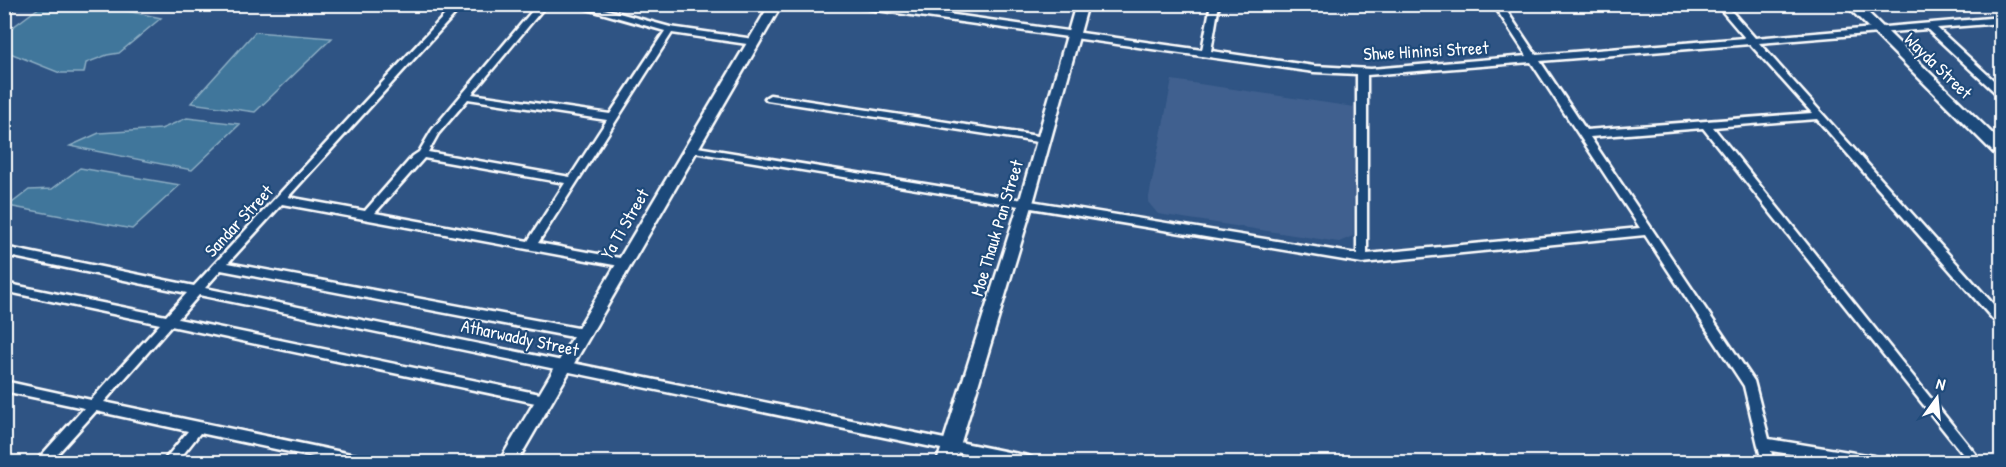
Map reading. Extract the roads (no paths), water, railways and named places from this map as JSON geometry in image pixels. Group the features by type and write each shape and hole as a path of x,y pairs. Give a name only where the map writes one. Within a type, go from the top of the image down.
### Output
{"street":[{"path":"4,10 12,4"},
{"name":"Sandar Street","path":"43,462 196,291 460,4"},
{"path":"367,216 416,158 422,154 435,132 543,4"},
{"path":"574,4 670,30 754,42"},
{"name":"Ya Ti Street","path":"508,462 776,4"},
{"name":"Shwe Hininsi Street","path":"855,4 1314,69 1362,72 1534,60 2001,20"},
{"name":"Moe Thauk Pan Street","path":"946,462 1026,203 1082,4"},
{"path":"1206,54 1215,4"},
{"path":"1497,4 1750,386 1768,462"},
{"path":"1720,4 2001,322"},
{"name":"Wayda Street","path":"1851,4 2001,152"},
{"path":"1996,4 2001,9"},
{"path":"1929,26 2001,94"},
{"path":"530,246 670,30"},
{"path":"1362,72 1362,260"},
{"path":"465,96 613,118"},
{"path":"770,98 1044,140"},
{"path":"1583,134 1820,116"},
{"path":"1706,125 1976,462"},
{"path":"692,149 1362,260 1648,231"},
{"path":"422,154 572,181"},
{"path":"282,200 625,263"},
{"name":"Atharwaddy Street","path":"4,251 1028,462"},
{"path":"220,266 583,334"},
{"path":"4,287 545,400"},
{"path":"6,388 360,462"},
{"path":"170,462 198,427"},
{"path":"1764,444 1873,462"}]}
